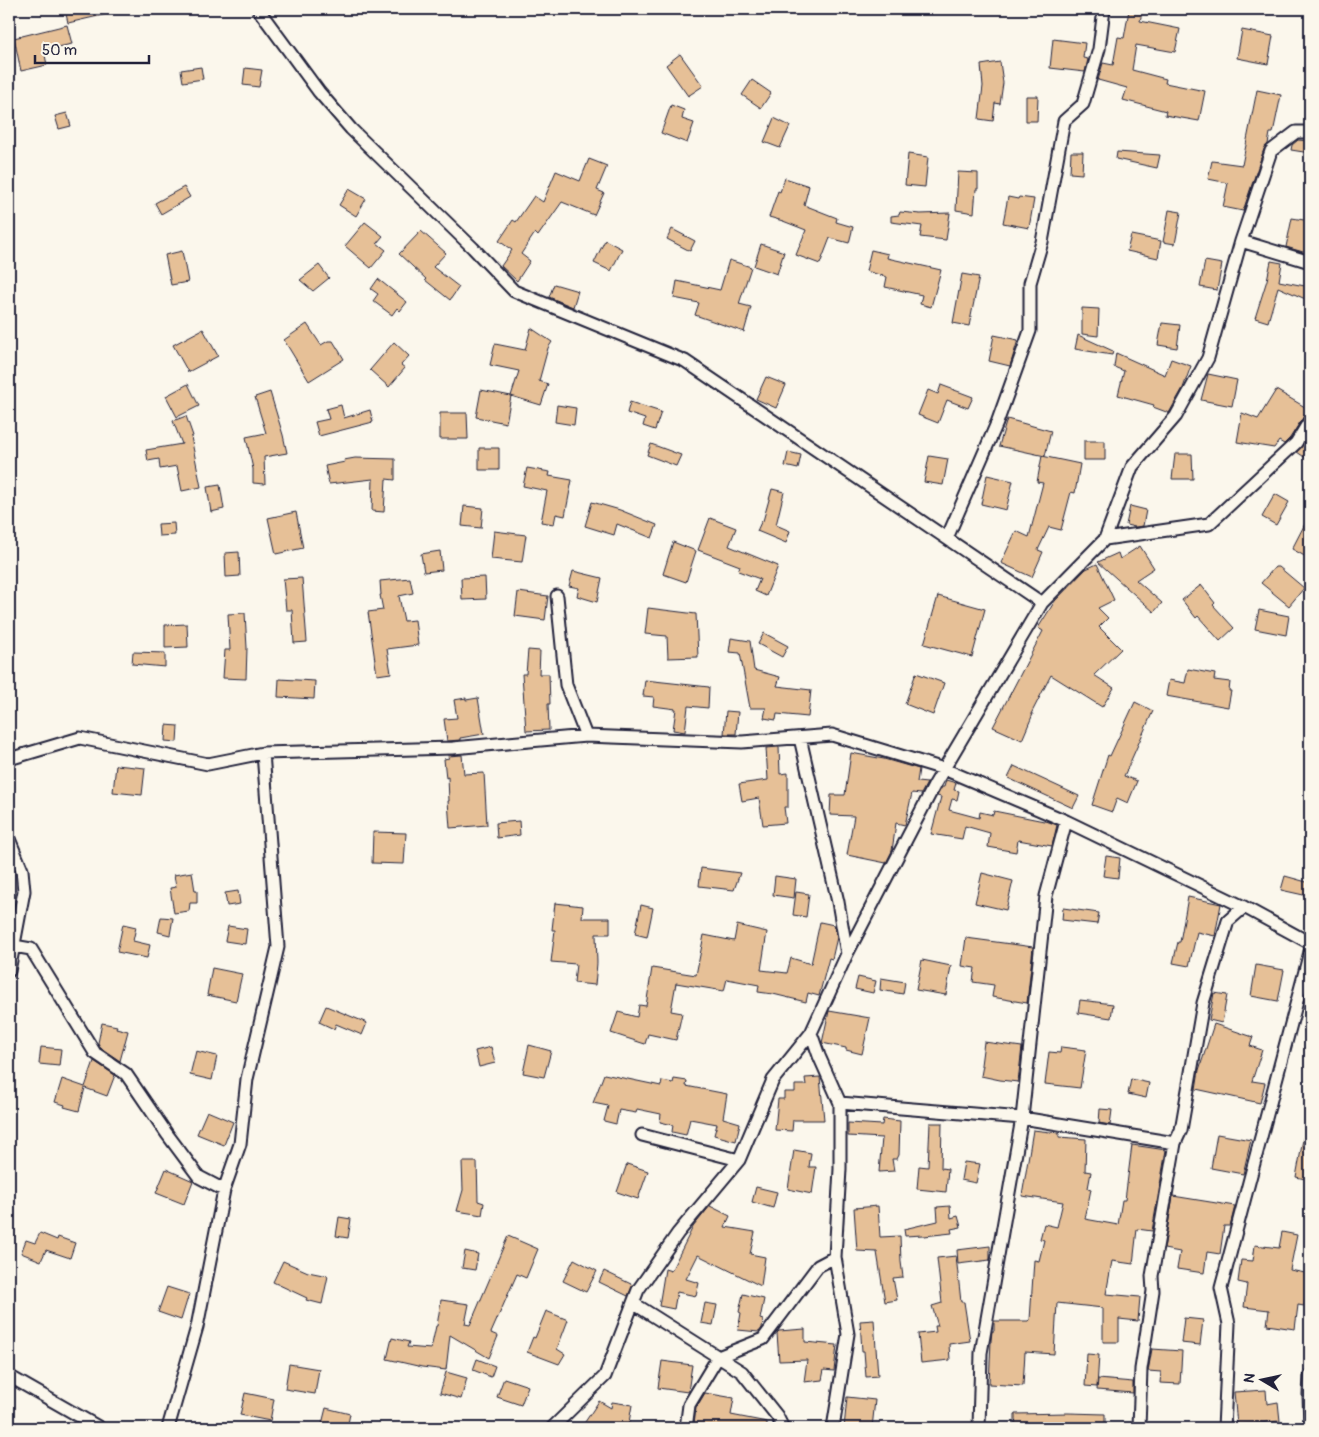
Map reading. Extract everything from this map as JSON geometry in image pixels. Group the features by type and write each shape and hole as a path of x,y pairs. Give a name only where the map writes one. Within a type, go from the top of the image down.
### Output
{"street":[{"path":"258,9 319,92 351,129 473,248 514,291 685,361 1042,603"},
{"path":"947,538 997,423 1030,331 1030,283 1042,242 1064,122 1083,104 1099,49 1104,9"},
{"path":"552,1428 605,1376 638,1290 678,1233 739,1160 773,1080 811,1033 847,954 944,769 1042,603 1105,540 1132,466 1176,416 1208,358 1241,241 1271,151 1296,132 1310,132"},
{"path":"1241,241 1310,262"},
{"path":"1105,540 1210,524 1296,443 1310,420"},
{"path":"557,596 566,685 586,736"},
{"path":"9,759 80,738 208,764 263,753 453,748 586,736 742,742 832,735 944,769 1066,820 1244,906 1310,943"},
{"path":"800,738 838,902 847,954"},
{"path":"168,1428 197,1327 224,1190 240,1144 247,1079 278,947 263,753"},
{"path":"979,1428 981,1353 1022,1118 1046,896 1066,820"},
{"path":"9,839 22,870 24,891 9,971"},
{"path":"1139,1428 1141,1369 1153,1291 1152,1276 1175,1143 1181,1130 1203,1003 1228,921 1244,906"},
{"path":"14,946 31,949 95,1053 126,1074 167,1134 200,1176 224,1190"},
{"path":"1224,1428 1229,1324 1221,1288 1310,952"},
{"path":"811,1033 840,1103 840,1169 835,1257 848,1334 833,1428"},
{"path":"840,1103 1022,1118 1175,1143"},
{"path":"642,1136 739,1160"},
{"path":"686,1428 689,1405 718,1357 763,1339 818,1266 835,1257"},
{"path":"633,1303 742,1372 777,1416 783,1428"},
{"path":"9,1376 100,1428"},
{"path":"1310,1376 1310,1428"}],"building":[{"path":"65,9 107,9 107,14 68,23"},
{"path":"1129,10 1142,13 1140,21 1180,29 1175,52 1136,45 1132,70 1166,79 1165,83 1205,91 1199,121 1165,115 1166,111 1123,100 1127,88 1098,80 1103,63 1113,65 1118,37 1124,38"},
{"path":"67,25 72,44 44,50 47,65 21,71 14,38"},
{"path":"1242,30 1273,36 1268,64 1237,58"},
{"path":"1053,39 1085,43 1083,58 1088,59 1085,72 1050,68"},
{"path":"680,54 703,86 688,96 666,65"},
{"path":"1000,62 1003,83 1000,104 995,103 993,121 979,119 983,86 981,65"},
{"path":"201,67 203,79 183,82 181,70"},
{"path":"245,68 262,70 259,87 243,85"},
{"path":"752,80 771,93 761,108 742,95"},
{"path":"1257,90 1281,95 1273,133 1270,133 1268,144 1264,149 1243,211 1223,207 1228,183 1208,179 1212,161 1242,165"},
{"path":"1026,96 1038,96 1037,121 1026,121"},
{"path":"671,105 684,110 682,119 694,123 687,143 661,133"},
{"path":"67,113 71,126 59,129 55,116"},
{"path":"774,118 790,126 780,148 764,142"},
{"path":"1298,140 1310,141 1310,153 1291,150 1292,145"},
{"path":"1071,152 1083,152 1082,174 1070,173"},
{"path":"1117,152 1160,155 1157,168 1116,159"},
{"path":"908,154 928,157 925,187 905,185"},
{"path":"589,159 607,166 597,190 604,193 594,215 562,202 538,236 535,233 521,254 530,261 517,281 501,266 512,250 499,241 513,220 516,222 534,196 543,202 556,171 580,181"},
{"path":"958,172 978,173 978,189 976,189 974,213 956,210"},
{"path":"785,178 809,186 804,205 837,218 836,222 853,227 849,243 830,238 820,264 796,255 806,230 769,217 778,191 780,192"},
{"path":"184,187 190,197 161,214 155,203"},
{"path":"349,189 366,199 356,216 339,205"},
{"path":"1008,197 1034,199 1029,228 1003,223"},
{"path":"1169,210 1181,212 1175,244 1163,242"},
{"path":"900,212 920,214 950,213 946,240 920,237 922,226 891,222 891,216 899,215"},
{"path":"1292,218 1310,221 1310,254 1286,247"},
{"path":"365,222 383,236 377,243 386,250 371,268 345,246"},
{"path":"672,229 695,241 690,251 667,239"},
{"path":"421,231 446,253 433,267 459,287 450,300 425,280 399,254"},
{"path":"1131,235 1161,241 1158,258 1127,251"},
{"path":"605,240 622,249 611,271 594,263"},
{"path":"761,244 784,252 777,274 754,266"},
{"path":"871,250 888,254 887,258 941,270 931,307 920,304 922,295 885,287 887,277 866,271"},
{"path":"182,251 188,282 171,285 165,255"},
{"path":"729,260 751,267 739,304 751,307 744,332 695,315 699,303 674,298 677,281 720,290"},
{"path":"1205,261 1222,264 1217,290 1200,287"},
{"path":"1271,261 1282,263 1279,281 1310,287 1310,301 1278,287 1268,322 1255,318"},
{"path":"319,265 329,278 313,291 300,280"},
{"path":"962,274 979,277 969,326 953,323"},
{"path":"378,279 407,302 400,311 397,308 392,315 373,301 378,294 371,289"},
{"path":"554,284 578,291 573,307 549,297"},
{"path":"1082,308 1099,309 1098,336 1082,334"},
{"path":"1162,323 1180,325 1177,348 1158,345"},
{"path":"307,324 321,345 328,341 333,341 344,359 309,381 284,340"},
{"path":"531,328 552,342 548,348 539,381 548,384 541,405 511,396 519,371 490,365 495,344 525,350"},
{"path":"203,329 218,356 188,372 173,345"},
{"path":"994,335 1018,340 1010,366 989,361"},
{"path":"1078,335 1113,351 1112,355 1075,349"},
{"path":"394,342 409,356 401,365 405,368 389,387 370,370"},
{"path":"1116,353 1165,375 1171,359 1191,366 1183,388 1169,413 1153,407 1154,405 1118,395 1124,371 1114,367"},
{"path":"1208,374 1237,380 1232,406 1201,400"},
{"path":"766,377 786,385 776,408 756,399"},
{"path":"188,384 199,406 177,417 166,396"},
{"path":"941,385 973,397 968,408 947,400 938,423 918,415 928,390 938,394"},
{"path":"481,390 511,396 506,423 476,417"},
{"path":"1276,390 1310,410 1310,413 1304,416 1284,444 1279,441 1274,448 1237,442 1242,413 1258,419"},
{"path":"270,392 287,453 264,457 265,484 253,483 253,469 246,437 266,433 255,397"},
{"path":"630,402 661,412 655,430 643,426 645,419 627,413"},
{"path":"341,405 344,418 370,410 373,422 319,436 315,422 329,419 326,409"},
{"path":"557,405 576,408 574,425 555,422"},
{"path":"440,413 467,413 468,439 440,439"},
{"path":"186,416 193,436 191,437 201,487 182,491 177,466 160,469 159,459 148,461 146,450 182,444 173,421"},
{"path":"1007,419 1051,431 1045,456 999,446"},
{"path":"1310,434 1310,461 1297,452"},
{"path":"1084,441 1105,441 1105,460 1084,460"},
{"path":"651,444 681,455 676,466 647,455"},
{"path":"479,448 499,448 499,470 479,470"},
{"path":"788,452 801,455 798,469 785,466"},
{"path":"1175,454 1192,454 1193,479 1172,479"},
{"path":"929,456 948,459 943,485 924,482"},
{"path":"1042,456 1080,464 1075,493 1071,492 1061,530 1049,527 1038,550 1043,552 1032,577 1001,563 1016,531 1029,537 1043,483 1037,482"},
{"path":"355,458 395,459 395,480 386,479 384,512 372,511 373,479 329,484 325,466"},
{"path":"527,468 550,472 549,476 572,480 565,516 556,514 554,524 541,522 547,491 523,486"},
{"path":"987,475 1013,481 1006,510 981,504"},
{"path":"220,485 224,509 211,512 207,487"},
{"path":"772,489 784,492 776,525 790,531 786,543 757,531 763,521"},
{"path":"1275,494 1289,502 1276,525 1262,517"},
{"path":"592,502 620,510 657,525 652,538 617,524 614,535 585,526"},
{"path":"464,506 483,508 481,528 462,526"},
{"path":"1130,506 1146,510 1143,526 1126,525"},
{"path":"296,512 303,548 276,554 268,518"},
{"path":"1310,514 1310,559 1292,549"},
{"path":"710,518 736,528 729,546 778,566 766,596 755,591 760,579 738,571 740,566 698,550"},
{"path":"174,523 175,535 159,536 158,524"},
{"path":"494,531 526,535 522,562 491,559"},
{"path":"673,542 696,551 686,582 663,574"},
{"path":"1140,546 1154,568 1136,580 1162,603 1154,612 1098,562 1118,553 1120,559"},
{"path":"440,551 442,570 424,572 421,554"},
{"path":"239,552 240,576 226,577 225,553"},
{"path":"1097,564 1114,600 1098,608 1108,618 1099,627 1121,649 1094,675 1114,688 1102,707 1051,675 1031,714 1033,714 1022,740 993,727 1043,631 1038,628 1055,601 1086,569"},
{"path":"1275,567 1279,567 1304,588 1289,606 1261,583"},
{"path":"573,571 602,578 597,602 577,596 579,588 569,586"},
{"path":"485,577 486,599 462,600 461,578"},
{"path":"302,578 307,642 294,643 292,610 286,610 283,579"},
{"path":"410,578 413,593 399,596 404,621 415,620 418,645 387,649 391,673 377,675 368,612 383,610 380,581"},
{"path":"1201,585 1215,603 1213,605 1234,628 1220,641 1198,616 1196,618 1182,600"},
{"path":"518,592 548,596 545,620 515,616"},
{"path":"938,596 985,609 972,657 924,644"},
{"path":"648,608 696,614 698,657 668,658 667,636 645,634"},
{"path":"1259,610 1289,616 1286,635 1255,629"},
{"path":"245,613 246,679 223,678 225,650 230,650 228,614"},
{"path":"187,624 188,647 165,648 165,625"},
{"path":"764,633 788,646 782,657 758,644"},
{"path":"731,638 750,641 754,670 780,677 777,686 811,690 808,717 777,714 776,720 764,718 766,708 750,708 740,653 729,652"},
{"path":"528,650 540,651 539,674 549,674 549,730 526,731 522,674 526,674"},
{"path":"133,652 165,653 165,667 132,664"},
{"path":"1188,669 1215,674 1214,680 1230,682 1229,691 1231,691 1228,707 1166,696 1169,680 1185,683"},
{"path":"916,673 944,683 933,715 905,704"},
{"path":"279,679 315,681 314,699 278,697"},
{"path":"645,680 709,687 708,708 688,706 685,732 673,730 676,709 653,706 654,697 643,696"},
{"path":"466,698 466,700 478,698 484,734 447,741 444,719 457,718 454,700"},
{"path":"1135,702 1153,711 1124,776 1137,781 1128,803 1117,798 1112,812 1092,805 1108,755 1110,756"},
{"path":"726,711 738,712 736,734 724,734"},
{"path":"166,725 178,726 177,742 165,741"},
{"path":"779,747 780,774 788,773 788,807 784,807 786,823 763,825 759,798 742,801 739,784 768,780 766,748"},
{"path":"851,753 884,759 919,769 917,782 927,783 921,794 912,793 905,825 896,823 892,851 886,863 847,855 854,816 830,815 831,795 845,795"},
{"path":"462,755 464,774 484,773 487,825 450,828 448,777 446,778 444,759 449,758 448,756"},
{"path":"116,765 145,768 142,795 113,792"},
{"path":"1014,766 1079,796 1073,808 1008,778"},
{"path":"946,780 956,783 954,790 959,791 957,800 952,799 949,810 979,818 980,812 993,815 994,811 1049,822 1057,825 1052,846 1018,840 1016,852 988,847 990,833 965,826 962,839 931,834 941,797 937,796 942,787 944,787"},
{"path":"519,821 520,835 497,838 496,823"},
{"path":"373,832 406,833 404,864 372,863"},
{"path":"1106,856 1120,858 1118,878 1103,876"},
{"path":"701,868 740,873 734,890 699,886"},
{"path":"192,872 195,891 197,891 197,903 190,903 189,911 174,913 170,888 176,887 174,875"},
{"path":"982,873 1013,881 1006,910 975,903"},
{"path":"775,876 796,879 794,898 773,895"},
{"path":"1285,876 1310,883 1308,896 1281,890"},
{"path":"238,891 240,904 227,906 225,893"},
{"path":"796,892 809,894 806,917 793,915"},
{"path":"1188,897 1221,904 1215,936 1197,932 1189,966 1173,963 1178,942 1180,942"},
{"path":"555,903 583,906 582,918 610,918 610,934 596,934 597,963 595,985 574,983 576,964 551,962 555,930 552,930"},
{"path":"641,905 653,908 647,937 635,934"},
{"path":"1063,908 1099,913 1097,924 1062,920"},
{"path":"161,917 173,918 170,935 158,932"},
{"path":"820,922 834,925 837,937 832,959 829,958 819,996 808,993 806,1002 758,992 759,985 727,979 724,991 676,983 671,1011 682,1013 676,1040 648,1034 645,1044 611,1033 618,1012 637,1017 639,1005 646,1006 652,968 696,975 704,935 734,941 737,925 767,932 761,970 787,973 791,958 811,964"},
{"path":"123,924 136,927 133,941 150,945 147,958 117,952"},
{"path":"228,926 247,929 245,944 225,941"},
{"path":"966,938 1033,947 1027,1003 992,997 994,985 973,982 975,968 962,966"},
{"path":"922,960 951,966 946,995 916,990"},
{"path":"1256,965 1284,970 1278,1001 1251,996"},
{"path":"212,968 242,974 236,1001 207,995"},
{"path":"858,977 876,981 873,993 855,989"},
{"path":"881,978 905,982 903,994 880,990"},
{"path":"1214,993 1227,995 1222,1023 1209,1020"},
{"path":"1080,1000 1113,1004 1111,1018 1078,1013"},
{"path":"326,1006 367,1023 362,1035 336,1024 334,1029 319,1022"},
{"path":"829,1011 870,1018 862,1054 846,1050 846,1048 822,1043"},
{"path":"102,1023 117,1026 116,1028 128,1031 120,1061 101,1048 98,1043"},
{"path":"1214,1024 1253,1037 1250,1046 1262,1050 1252,1081 1265,1083 1260,1103 1196,1089 1199,1070"},
{"path":"984,1042 1022,1047 1018,1082 981,1076"},
{"path":"529,1045 551,1051 544,1077 523,1073"},
{"path":"41,1047 61,1049 59,1066 39,1064"},
{"path":"491,1047 495,1063 479,1067 475,1051"},
{"path":"1061,1047 1086,1050 1080,1088 1045,1084 1049,1052 1060,1053"},
{"path":"196,1051 217,1056 212,1080 190,1075"},
{"path":"94,1061 115,1075 107,1096 85,1088 79,1111 64,1107 65,1105 55,1102 62,1079 85,1087"},
{"path":"604,1074 661,1086 662,1081 673,1083 674,1079 687,1081 686,1086 727,1094 723,1118 740,1123 736,1141 714,1135 717,1124 690,1119 686,1135 672,1132 673,1125 660,1122 661,1114 637,1109 636,1113 619,1110 616,1124 604,1121 608,1106 593,1103"},
{"path":"820,1077 824,1120 793,1120 792,1131 775,1130 778,1099 784,1099 784,1092 795,1092 795,1085 806,1085 805,1078"},
{"path":"1131,1079 1149,1083 1146,1098 1128,1094"},
{"path":"1100,1109 1112,1110 1110,1125 1099,1123"},
{"path":"207,1111 233,1122 224,1145 197,1134"},
{"path":"883,1119 900,1121 899,1155 897,1159 892,1159 894,1171 879,1172 882,1138 848,1136 848,1123 882,1125"},
{"path":"930,1123 942,1123 941,1168 948,1169 946,1192 917,1189 919,1166 928,1167"},
{"path":"1033,1130 1059,1133 1059,1137 1086,1139 1085,1171 1091,1172 1088,1188 1091,1189 1085,1219 1118,1225 1122,1200 1125,1200 1132,1145 1166,1150 1152,1231 1137,1229 1133,1264 1112,1261 1106,1294 1140,1297 1138,1321 1119,1319 1119,1342 1103,1342 1103,1308 1057,1303 1054,1354 1025,1352 1023,1386 989,1384 994,1321 1030,1320 1034,1260 1039,1261 1044,1240 1040,1239 1044,1224 1057,1227 1063,1202 1022,1196"},
{"path":"1217,1134 1251,1140 1243,1174 1211,1168"},
{"path":"1304,1134 1310,1135 1310,1180 1296,1177"},
{"path":"794,1150 811,1153 809,1167 816,1167 812,1194 788,1189"},
{"path":"462,1162 477,1162 478,1201 484,1203 482,1215 457,1211 463,1190"},
{"path":"964,1162 980,1164 976,1183 961,1180"},
{"path":"627,1164 648,1171 638,1199 617,1192"},
{"path":"166,1169 193,1181 184,1204 156,1193"},
{"path":"756,1187 777,1192 773,1208 752,1202"},
{"path":"1173,1196 1235,1206 1230,1226 1224,1226 1220,1254 1207,1252 1204,1273 1177,1269 1180,1252 1164,1249"},
{"path":"710,1206 730,1216 725,1227 755,1232 750,1254 765,1257 761,1286 698,1255 686,1279 699,1283 696,1296 677,1292 674,1309 659,1306 665,1269 671,1271 693,1227"},
{"path":"878,1206 880,1237 900,1236 903,1277 893,1278 897,1300 885,1302 877,1252 857,1251 854,1208"},
{"path":"950,1206 951,1218 958,1216 961,1227 951,1229 952,1233 905,1236 904,1229 938,1221 937,1207"},
{"path":"339,1217 351,1219 348,1238 336,1236"},
{"path":"1282,1232 1297,1235 1290,1270 1310,1274 1304,1306 1298,1305 1295,1329 1267,1325 1269,1310 1244,1307 1247,1284 1238,1282 1241,1260 1253,1261 1255,1245 1279,1248"},
{"path":"40,1233 57,1240 58,1237 75,1243 70,1258 46,1250 41,1261 21,1253 26,1240 35,1243"},
{"path":"508,1236 538,1249 526,1278 517,1274 491,1333 498,1336 489,1358 450,1335 446,1370 387,1359 392,1338 409,1342 407,1347 431,1349 441,1300 469,1304 465,1324 470,1325"},
{"path":"990,1246 990,1260 958,1264 957,1250"},
{"path":"465,1251 478,1254 475,1270 462,1268"},
{"path":"956,1256 961,1302 964,1302 970,1341 949,1344 950,1360 921,1363 918,1334 936,1332 935,1326 938,1326 932,1306 942,1303 937,1258"},
{"path":"574,1259 597,1271 586,1292 563,1281"},
{"path":"283,1261 308,1272 328,1276 322,1304 306,1300 307,1298 273,1282"},
{"path":"604,1271 633,1285 628,1296 599,1282"},
{"path":"167,1287 189,1294 181,1320 158,1312"},
{"path":"743,1294 764,1299 760,1319 763,1320 762,1328 759,1332 738,1330"},
{"path":"705,1303 717,1305 713,1325 701,1323"},
{"path":"546,1311 568,1320 557,1349 565,1354 559,1364 527,1352"},
{"path":"1184,1318 1203,1320 1200,1345 1181,1343"},
{"path":"874,1320 878,1376 866,1377 860,1321"},
{"path":"805,1329 805,1342 837,1345 834,1371 824,1370 822,1380 804,1382 807,1360 779,1361 777,1333 779,1331"},
{"path":"1152,1349 1182,1351 1180,1384 1160,1383 1161,1372 1148,1371"},
{"path":"1087,1354 1099,1355 1097,1387 1085,1386"},
{"path":"477,1359 495,1366 491,1377 473,1370"},
{"path":"662,1361 692,1365 688,1392 658,1388"},
{"path":"289,1364 319,1369 315,1394 285,1389"},
{"path":"446,1372 467,1378 461,1399 440,1393"},
{"path":"504,1378 528,1386 521,1405 497,1397"},
{"path":"1098,1379 1133,1382 1133,1393 1097,1390"},
{"path":"1266,1390 1267,1404 1278,1402 1280,1421 1237,1425 1234,1392"},
{"path":"245,1393 274,1399 270,1421 240,1415"},
{"path":"705,1393 734,1398 731,1415 767,1422 767,1428 711,1428 694,1425 696,1408"},
{"path":"847,1397 875,1400 872,1428 844,1428"},
{"path":"599,1401 611,1408 612,1402 632,1405 628,1428 581,1428"},
{"path":"326,1408 350,1414 347,1428 321,1428"},
{"path":"1015,1414 1105,1414 1105,1428 1059,1428 1059,1424 1031,1425 1031,1428 1015,1428"}]}
